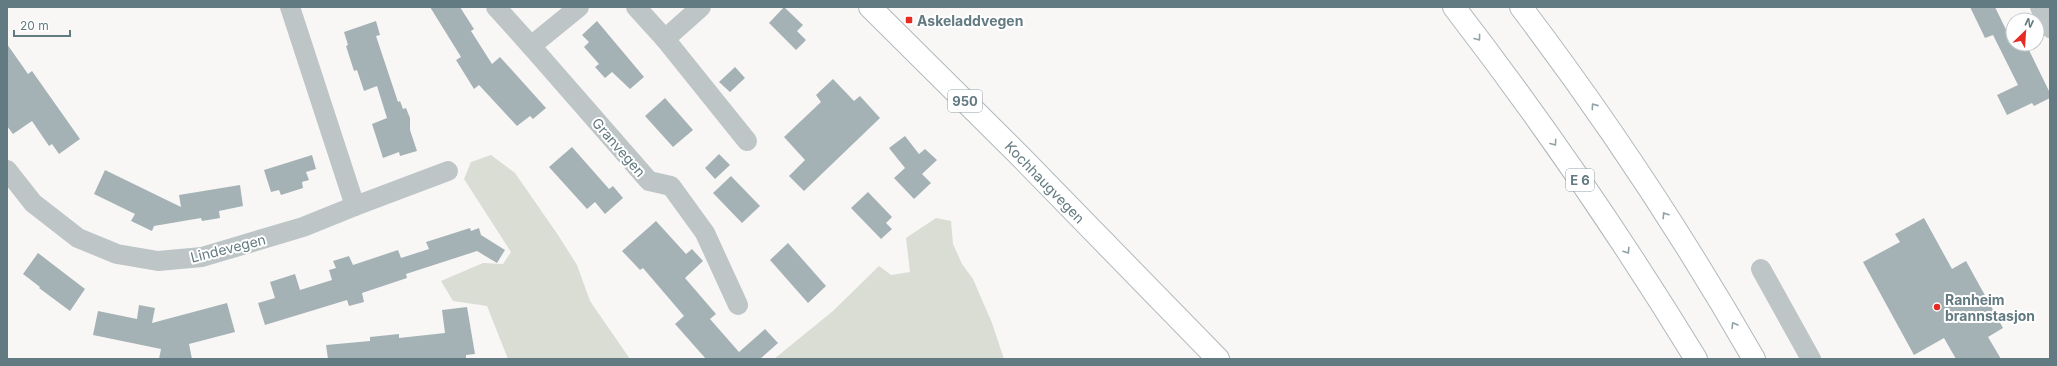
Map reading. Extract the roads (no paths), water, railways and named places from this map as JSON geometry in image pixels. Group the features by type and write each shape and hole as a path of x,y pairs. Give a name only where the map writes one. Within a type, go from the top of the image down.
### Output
{"main road":[{"name":"Kochhaugvegen","path":"870,7 1016,152 1218,359"},
{"name":"E 6","path":"1454,7 1573,170 1659,299 1696,359"},
{"path":"1521,7 1605,122 1705,277 1754,359"}],"street":[{"path":"290,7 355,206"},
{"name":"Granvegen","path":"496,7 649,182 671,186 705,233 738,305"},
{"path":"531,46 579,7"},
{"path":"636,7 665,39 747,141"},
{"path":"665,39 701,7"},
{"path":"2040,7 2050,28"},
{"name":"Lindevegen","path":"7,170 33,203 78,238 117,254 158,261 202,258 303,227 448,171"},
{"path":"1761,269 1811,359"}],"place":[{"name":"Askeladdvegen","path":"909,20"},
{"name":"Ranheim brannstasjon","path":"1937,307"}]}
